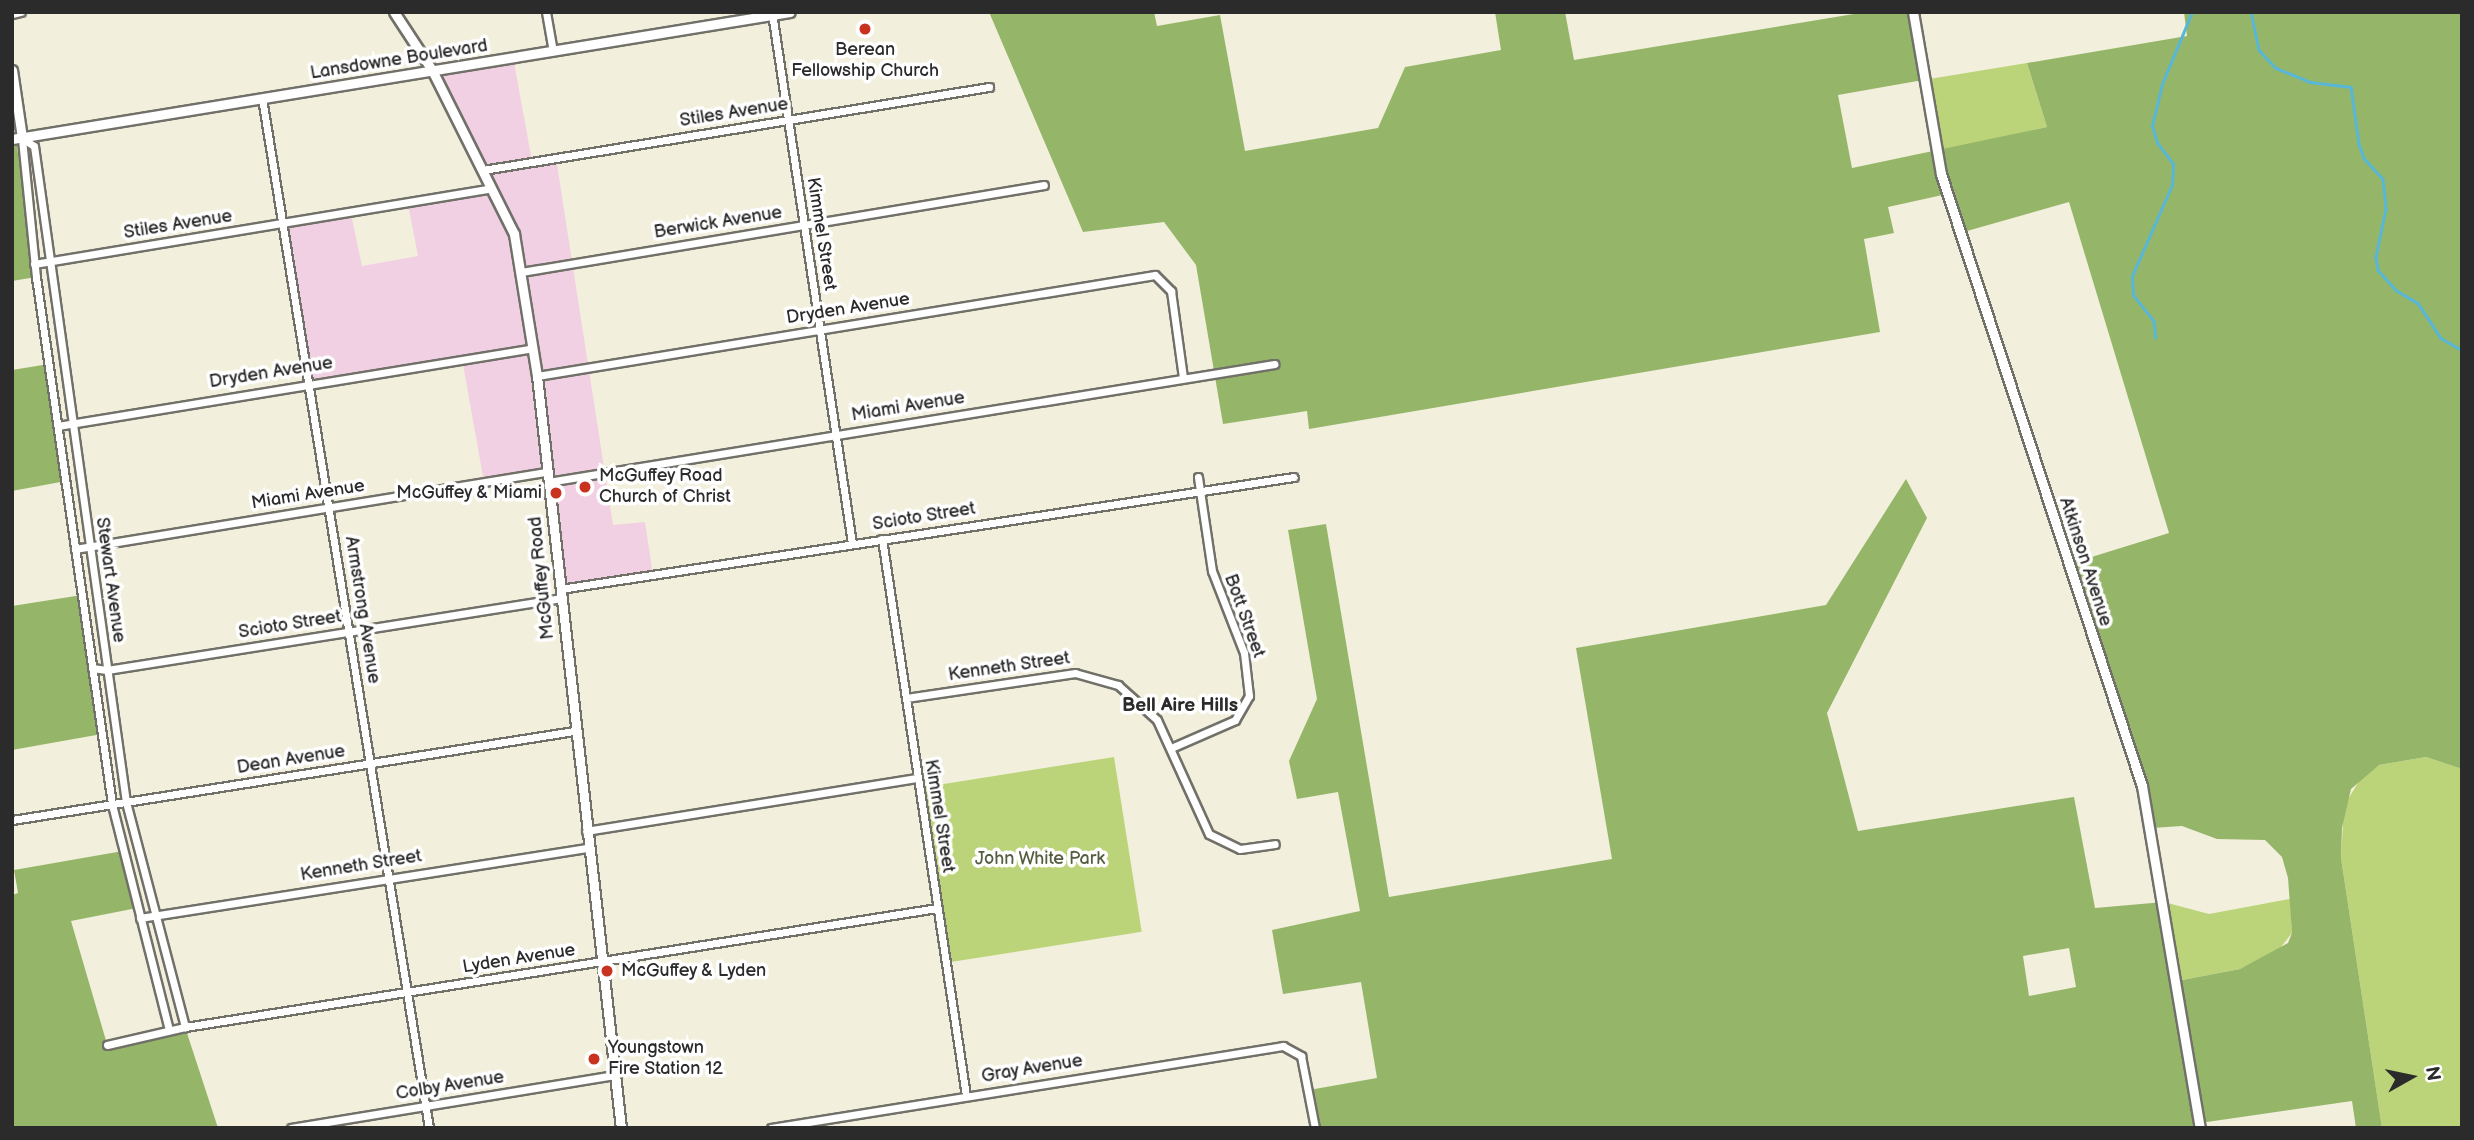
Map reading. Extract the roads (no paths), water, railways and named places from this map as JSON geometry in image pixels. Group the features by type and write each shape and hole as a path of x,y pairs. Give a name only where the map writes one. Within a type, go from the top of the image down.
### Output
{"street":[{"path":"12,14 21,12"},
{"name":"McGuffey Road","path":"394,12 432,70 492,188 513,231 522,272 537,376 599,963 621,1128"},
{"path":"546,12 553,51"},
{"name":"Lansdowne Boulevard","path":"17,138 790,12"},
{"name":"Atkinson Avenue","path":"1913,12 1941,174 2143,786 2200,1128"},
{"name":"Kimmel Street","path":"772,14 852,543"},
{"name":"Stewart Avenue","path":"12,70 17,138 34,264 112,804 169,1030"},
{"name":"Stiles Avenue","path":"483,170 989,87"},
{"name":"Armstrong Avenue","path":"262,98 429,1128"},
{"name":"Stewart Avenue","path":"17,138 34,146 126,802 185,1027"},
{"name":"Berwick Avenue","path":"522,272 1044,185"},
{"name":"Stiles Avenue","path":"34,264 284,225 492,188"},
{"name":"Dryden Avenue","path":"537,376 1155,275 1163,279 1173,298 1183,378"},
{"name":"Dryden Avenue","path":"58,426 532,348"},
{"name":"Miami Avenue","path":"75,549 329,507 836,435 1274,363"},
{"name":"Bott Street","path":"1171,748 1235,720 1250,696 1241,645 1212,571 1198,477"},
{"name":"Scioto Street","path":"92,668 107,670 350,632 852,543 1294,477"},
{"name":"Kimmel Street","path":"882,539 966,1096"},
{"name":"Kenneth Street","path":"906,698 1058,674 1093,676 1126,690 1146,706 1171,748 1198,816 1215,839 1240,849 1275,844"},
{"name":"Dean Avenue","path":"12,820 574,731"},
{"path":"586,831 918,778"},
{"name":"Kenneth Street","path":"139,918 587,848"},
{"name":"Lyden Avenue","path":"107,1045 185,1027 937,908"},
{"name":"Gray Avenue","path":"772,1128 1273,1047 1297,1052 1305,1067 1315,1128"},
{"name":"Colby Avenue","path":"291,1128 613,1075"}],"waterway":[{"path":"2155,338 2154,322 2133,295 2132,276 2172,185 2173,164 2157,143 2152,126 2162,84 2192,12"},
{"path":"2251,12 2259,50 2276,68 2310,82 2351,87 2359,144 2364,158 2383,179 2386,209 2376,257 2378,270 2396,290 2418,303 2441,338 2462,350"}],"place":[{"name":"Berean Fellowship Church","path":"865,29"},
{"name":"McGuffey Road Church of Christ","path":"585,487"},
{"name":"McGuffey & Miami","path":"556,493"},
{"name":"McGuffey & Lyden","path":"607,971"},
{"name":"Youngstown Fire Station 12","path":"594,1059"}],"district":[{"name":"Bell Aire Hills","path":"1180,706"}],"park label":[{"name":"John White Park","path":"1040,859"}]}
